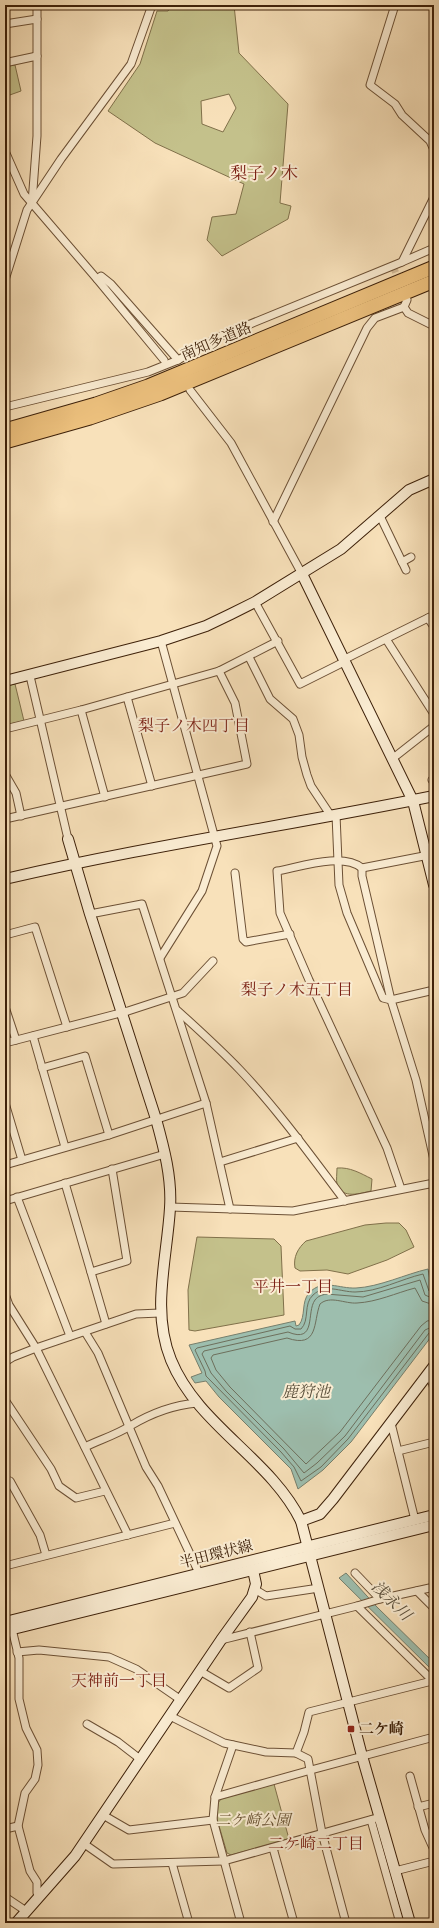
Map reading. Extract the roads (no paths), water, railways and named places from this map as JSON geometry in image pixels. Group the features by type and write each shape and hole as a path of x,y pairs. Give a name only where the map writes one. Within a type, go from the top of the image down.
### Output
{"highway":[{"name":"南知多道路","path":"5,430 56,416 148,386 434,267"},
{"name":"南知多道路","path":"5,442 68,425 160,394 434,281"},
{"path":"5,423 36,416 56,416"},
{"path":"5,450 68,425"}],"street":[{"path":"32,203 37,142 37,5"},
{"path":"5,280 27,210 61,159 131,64 152,5"},
{"path":"395,5 370,85 394,104 402,115 430,141 434,150"},
{"path":"5,24 37,19"},
{"path":"9,62 38,56"},
{"path":"5,151 24,194 164,360"},
{"path":"402,262 434,196"},
{"path":"5,407 148,372 178,360 221,336 434,248"},
{"path":"5,252 12,254"},
{"path":"97,279 101,276 111,284 178,360"},
{"path":"273,522 367,328 376,318 406,304 408,313 434,326"},
{"path":"190,390 214,418 231,443 302,574 413,801 431,855 434,885"},
{"path":"5,681 30,676 206,626 255,602 341,549 409,490 434,479"},
{"path":"380,516 406,570"},
{"path":"402,562 411,557"},
{"path":"255,602 300,684 344,662 347,658 431,617 434,627"},
{"path":"386,639 434,714"},
{"path":"160,958 202,891 217,846 161,640"},
{"path":"5,729 81,710 219,671 278,642"},
{"path":"249,657 270,699 293,719 299,735 306,775 311,786 334,815 339,885 347,913 383,998 391,1000 434,990"},
{"path":"5,820 247,764 235,703 219,671"},
{"path":"30,676 68,839 90,914 156,1119 165,1154 170,1183 170,1207 160,1313 170,1360 184,1385 197,1403 276,1483 294,1506 301,1521 310,1550 349,1702 400,1923"},
{"path":"127,697 152,786"},
{"path":"81,710 105,796"},
{"path":"392,759 434,726"},
{"path":"5,774 16,793 22,816"},
{"path":"5,879 75,863 214,836 434,796"},
{"path":"401,1189 387,1148 280,913 277,871 337,860 358,865 362,868 431,855"},
{"path":"362,868 362,876 391,1000 416,1080 434,1160"},
{"path":"235,873 243,939 246,942 290,934"},
{"path":"90,914 142,904 206,1103 230,1209"},
{"path":"5,935 35,927 67,1027"},
{"path":"5,1043 122,1012 183,993 213,961"},
{"path":"5,1007 16,1040"},
{"path":"176,1010 239,1069 298,1138 345,1201"},
{"path":"33,1036 65,1147"},
{"path":"42,1068 85,1056 109,1135"},
{"path":"5,1103 22,1160"},
{"path":"5,1165 109,1135 206,1103"},
{"path":"220,1162 298,1138"},
{"path":"5,1201 165,1154"},
{"path":"91,1272 127,1261 112,1169"},
{"path":"64,1183 106,1324"},
{"path":"170,1207 293,1211 434,1183"},
{"path":"17,1197 70,1336"},
{"path":"5,1294 7,1306 36,1348 105,1491 128,1535"},
{"path":"5,1362 13,1357 36,1348 136,1314 160,1313"},
{"path":"84,1332 98,1353 146,1467 158,1486 199,1573"},
{"path":"301,1521 320,1514 367,1456 432,1369"},
{"path":"432,1369 434,1389"},
{"path":"5,1400 51,1469 59,1486 76,1498 105,1491"},
{"path":"85,1447 130,1426 137,1421 171,1407 197,1403"},
{"path":"391,1423 415,1520"},
{"path":"398,1451 434,1442"},
{"path":"5,1484 10,1481 40,1535 46,1555"},
{"name":"半田環状線","path":"9,1630 253,1570 310,1550 434,1515"},
{"path":"5,1566 175,1523"},
{"name":"半田環状線","path":"5,1622 199,1573 434,1525"},
{"path":"16,1923 83,1843 256,1590 253,1570"},
{"path":"355,1573 380,1599"},
{"path":"221,1640 380,1599 434,1587"},
{"path":"256,1590 266,1596 319,1588"},
{"path":"416,1591 434,1608"},
{"path":"357,1606 433,1682"},
{"path":"9,1630 19,1658 19,1699 26,1728 37,1750 38,1765 35,1779 25,1793 18,1826 30,1870 37,1882 37,1893 40,1896"},
{"path":"200,1672 229,1688 258,1668 250,1632"},
{"path":"17,1652 39,1650 109,1657 136,1669 181,1700"},
{"path":"296,1753 304,1732 309,1712 433,1682"},
{"path":"170,1716 233,1746 266,1752 296,1753 308,1759 322,1833 346,1923"},
{"path":"96,1729 100,1721"},
{"path":"87,1724 140,1759"},
{"path":"215,1797 434,1737"},
{"path":"233,1746 215,1797 213,1820 241,1923"},
{"path":"410,1776 425,1830 434,1850"},
{"path":"418,1807 434,1803"},
{"path":"103,1815 129,1830 213,1820"},
{"path":"83,1843 113,1864 224,1861 376,1818"},
{"path":"376,1818 395,1871 410,1923"},
{"path":"5,1829 18,1826"},
{"path":"274,1848 294,1923"},
{"path":"395,1871 434,1861"},
{"path":"172,1862 189,1923"},
{"path":"5,1897 26,1911"}],"water":[{"name":"鹿狩池","path":"428,1269 430,1280 434,1279 434,1282 431,1283 434,1298 434,1333 351,1442 323,1470 298,1489 291,1469 219,1397 206,1381 195,1383 191,1377 202,1373 189,1345 295,1321 296,1326 299,1325 305,1301 309,1293 320,1286 331,1285 350,1288 365,1287"},
{"path":"346,1573 377,1607 434,1663 434,1672 339,1578"}],"tunnel":[{"path":"393,266 400,283"}],"place":[{"name":"二ケ崎","path":"351,1729"}],"district":[{"name":"梨子ノ木","path":"264,173"},
{"name":"梨子ノ木四丁目","path":"194,725"},
{"name":"梨子ノ木五丁目","path":"297,989"},
{"name":"平井一丁目","path":"293,1286"},
{"name":"天神前一丁目","path":"119,1680"},
{"name":"二ケ崎二丁目","path":"316,1843"}],"water label":[{"name":"浅永川","path":"392,1600"}],"park label":[{"name":"二ケ崎公園","path":"253,1820"}]}
